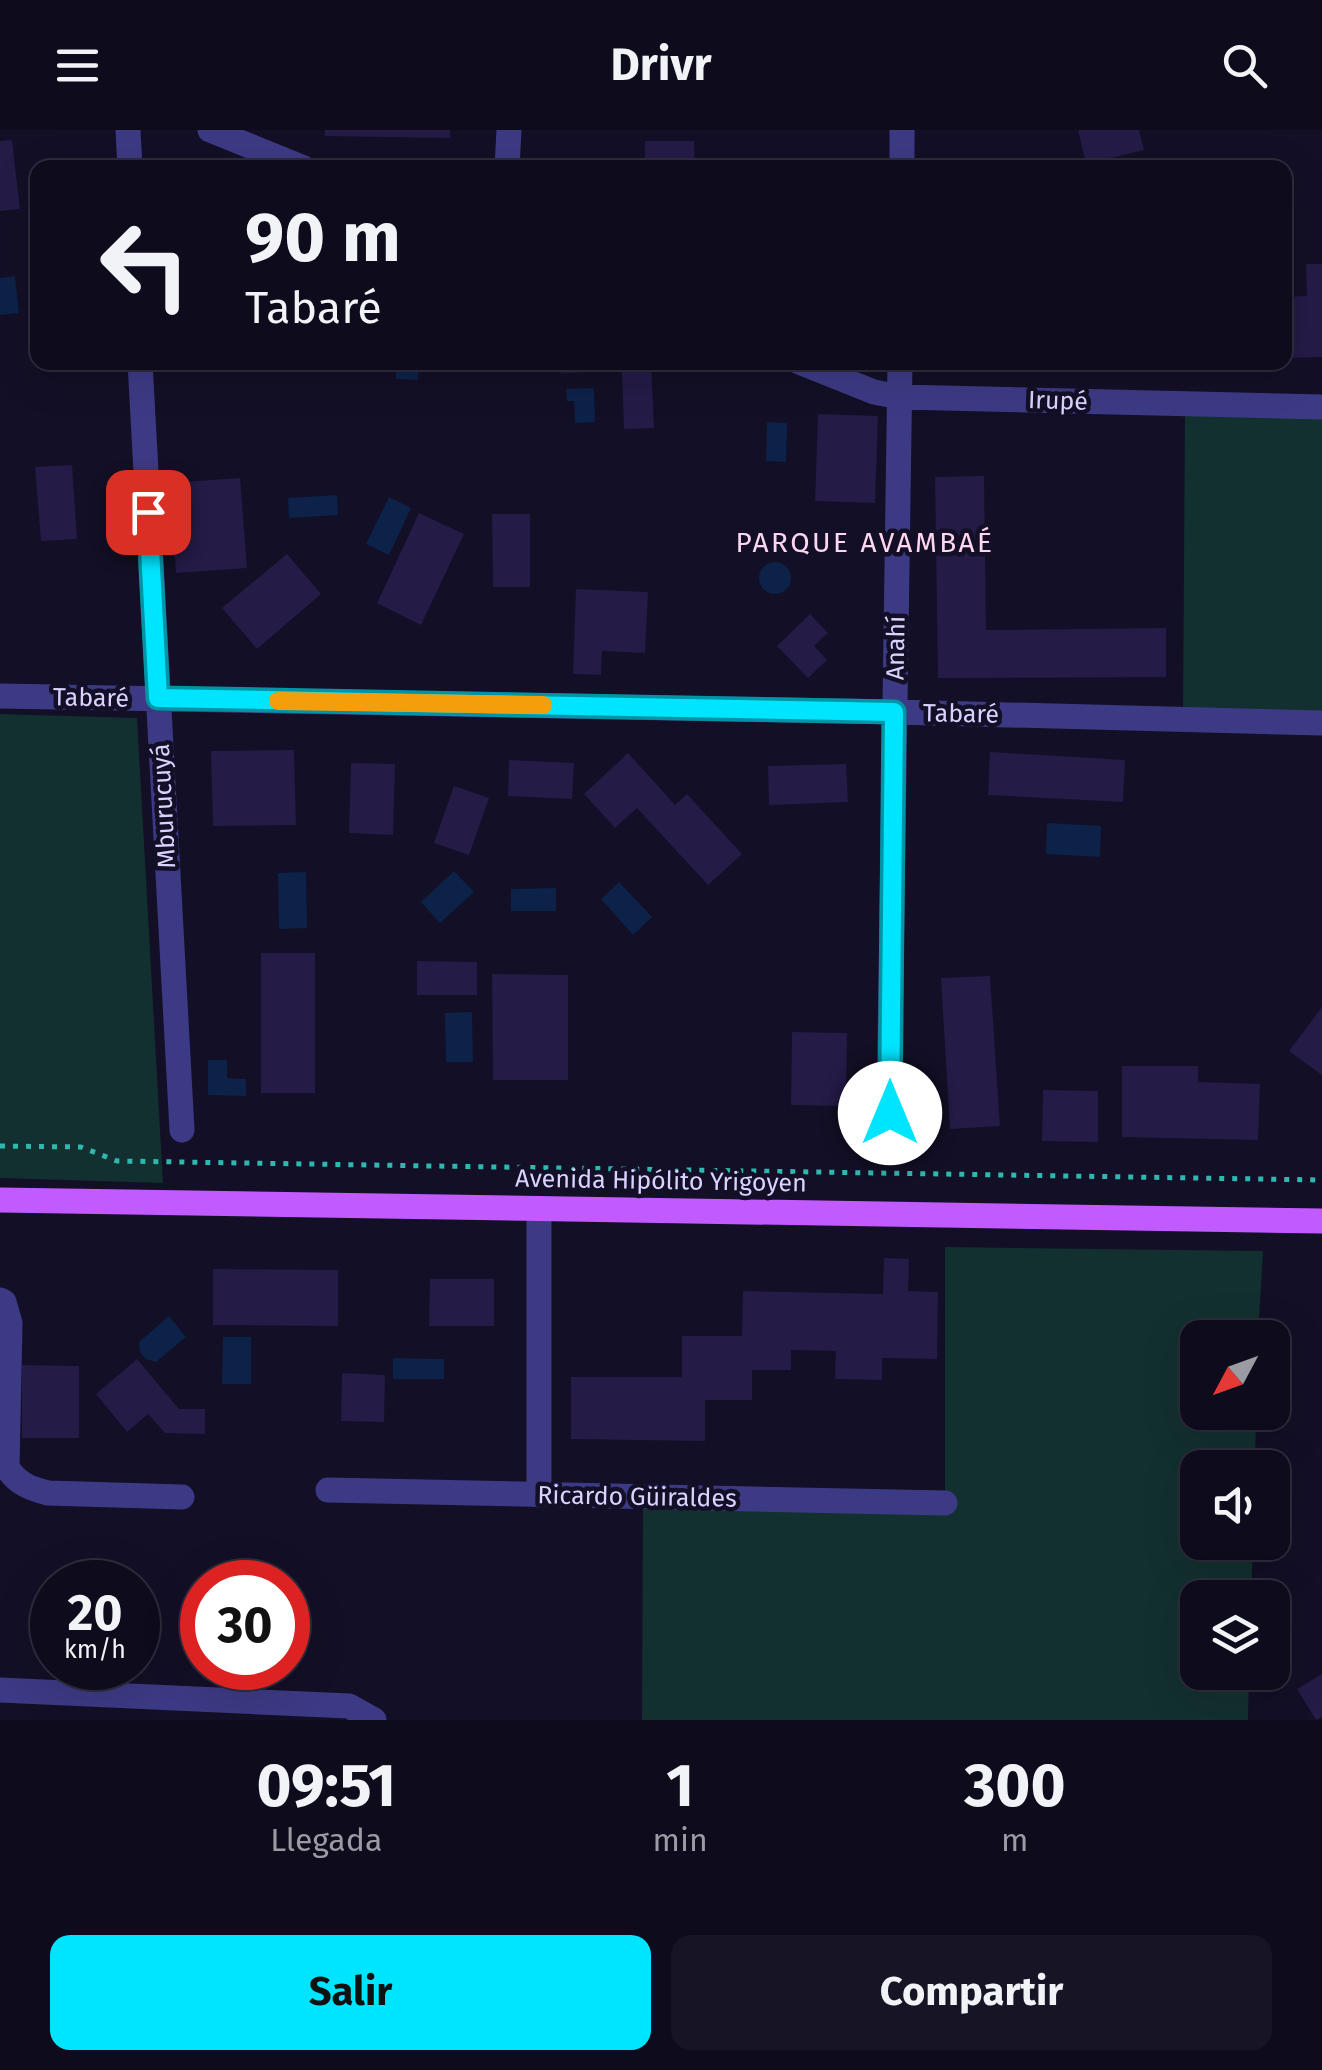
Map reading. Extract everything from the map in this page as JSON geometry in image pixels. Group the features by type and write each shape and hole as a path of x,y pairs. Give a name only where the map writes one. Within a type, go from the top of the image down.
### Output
{"main road":[{"name":"Avenida Hipólito Yrigoyen","path":"0,1200 1322,1220"}],"street":[{"path":"128,130 130,160"},
{"path":"210,130 284,160"},
{"path":"507,160 508,130"},
{"path":"902,130 902,160"},
{"name":"Mburucuyá","path":"140,370 182,1130"},
{"name":"Irupé","path":"820,370 874,392 900,397 1322,407"},
{"name":"Anahí","path":"890,1113 900,370"},
{"name":"Tabaré","path":"0,696 1322,723"},
{"path":"539,1210 540,1494"},
{"path":"0,1300 10,1323 7,1467 12,1475 32,1489 48,1492 182,1496"},
{"name":"Ricardo Güiraldes","path":"328,1490 945,1503"},
{"path":"0,1690 349,1706 374,1720"}],"path":[{"path":"0,1146 80,1146 116,1161 1322,1180"}],"green space":[{"path":"1185,416 1322,416 1322,714 1183,711"},
{"path":"0,714 137,718 163,1183 0,1178"},
{"path":"945,1247 1263,1251 1259,1320 1180,1320 1180,1430 1256,1430 1255,1450 1180,1450 1180,1560 1252,1560 1252,1580 1180,1580 1180,1690 1249,1690 1248,1720 642,1720 643,1497 945,1503"}],"water":[{"path":"15,276 19,313 0,315 0,278"},
{"path":"396,370 418,370 418,380 396,379"},
{"path":"594,388 595,422 575,423 574,401 567,401 566,389"},
{"path":"767,422 787,423 786,462 766,461"},
{"path":"337,495 338,515 289,518 288,498"},
{"path":"389,497 411,508 389,555 366,544"},
{"path":"775,562 786,567 791,578 786,589 775,594 764,589 759,578 764,567"},
{"path":"1047,823 1101,826 1100,857 1046,854"},
{"path":"454,871 474,892 440,923 421,902"},
{"path":"306,872 307,928 279,929 278,873"},
{"path":"619,882 652,917 633,935 601,899"},
{"path":"556,888 556,911 511,911 511,889"},
{"path":"472,1012 473,1062 446,1062 445,1013"},
{"path":"208,1060 227,1060 227,1078 246,1079 246,1096 208,1095"},
{"path":"169,1316 186,1337 156,1362 148,1359 141,1353 139,1342"},
{"path":"223,1337 251,1337 251,1384 222,1384"},
{"path":"393,1358 444,1359 444,1379 393,1379"}],"building":[{"path":"325,130 450,130 450,138 325,136"},
{"path":"1078,130 1139,130 1144,150 1085,160"},
{"path":"12,140 20,209 0,211 0,141"},
{"path":"645,141 694,141 695,160 645,160"},
{"path":"1306,264 1322,264 1322,357 1292,358 1292,297 1307,296"},
{"path":"651,370 654,428 624,429 622,371 560,373"},
{"path":"818,414 878,416 875,503 815,501"},
{"path":"72,465 77,539 41,541 35,467"},
{"path":"984,476 986,630 1166,628 1166,677 938,678 935,477"},
{"path":"240,478 247,568 176,573 170,483"},
{"path":"419,513 464,534 421,625 377,603"},
{"path":"492,514 530,514 530,587 493,587"},
{"path":"287,554 321,594 257,649 222,608"},
{"path":"576,589 648,592 645,653 602,651 601,675 573,674"},
{"path":"810,614 828,633 814,646 827,660 808,678 777,646"},
{"path":"294,750 296,825 213,826 211,751"},
{"path":"990,752 1125,760 1123,802 988,795"},
{"path":"628,753 675,805 687,794 742,854 708,885 637,808 615,828 584,794"},
{"path":"509,760 574,763 572,799 508,796"},
{"path":"351,763 395,764 393,835 349,833"},
{"path":"846,764 848,802 769,805 768,766"},
{"path":"454,786 489,798 469,855 434,843"},
{"path":"261,953 315,953 315,1093 261,1093"},
{"path":"417,961 477,962 477,995 417,995"},
{"path":"492,974 568,975 568,1080 493,1080"},
{"path":"990,976 1000,1126 950,1129 941,978"},
{"path":"1322,1007 1322,1075 1289,1051"},
{"path":"792,1032 847,1033 846,1106 791,1105"},
{"path":"1122,1066 1198,1066 1198,1082 1260,1084 1258,1140 1122,1137"},
{"path":"1043,1090 1098,1091 1098,1142 1042,1141"},
{"path":"884,1258 909,1259 908,1291 938,1292 937,1359 882,1358 882,1380 835,1379 836,1351 791,1350 791,1370 752,1370 752,1400 705,1400 705,1441 571,1439 571,1377 682,1377 682,1336 742,1336 743,1291 883,1294"},
{"path":"213,1269 338,1270 338,1326 213,1325"},
{"path":"430,1279 494,1279 494,1326 429,1326"},
{"path":"137,1359 179,1409 205,1409 205,1434 165,1433 148,1414 127,1432 96,1394"},
{"path":"22,1365 79,1366 79,1438 22,1438"},
{"path":"342,1373 385,1375 384,1422 341,1421"},
{"path":"1322,1674 1322,1717 1316,1720 1297,1689"}],"slow traffic":[{"path":"278,701 543,705"}],"district":[{"name":"PARQUE AVAMBAÉ","path":"865,542"}],"route":[{"path":"148,512 158,698 894,712 890,1113"}]}
